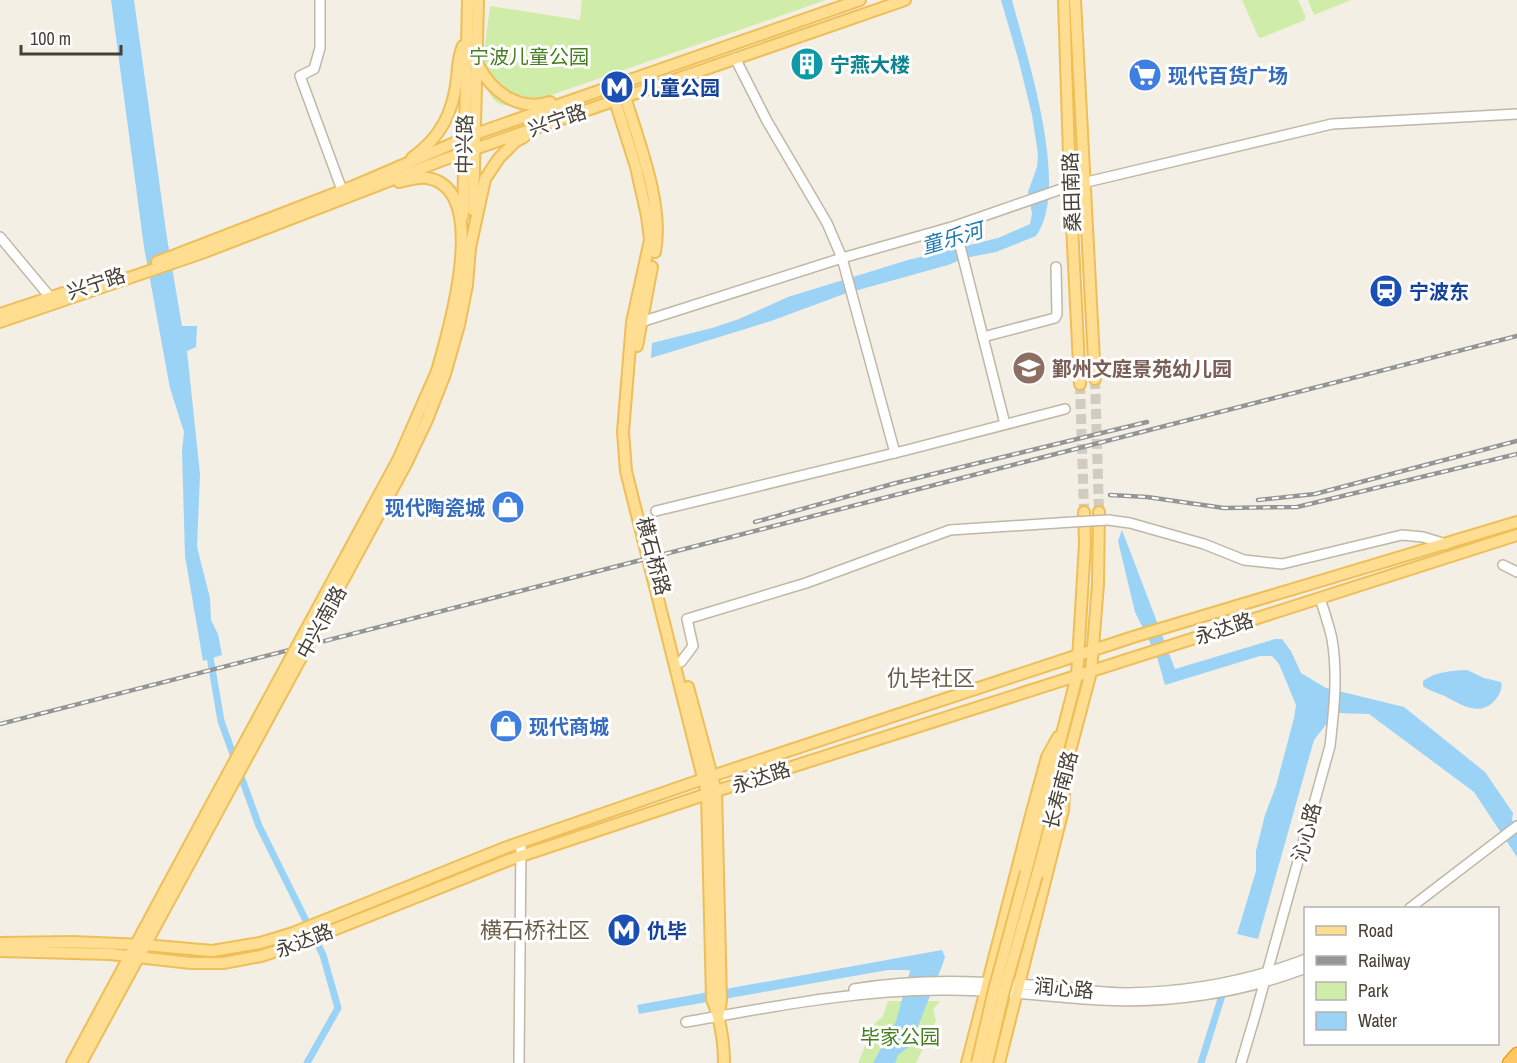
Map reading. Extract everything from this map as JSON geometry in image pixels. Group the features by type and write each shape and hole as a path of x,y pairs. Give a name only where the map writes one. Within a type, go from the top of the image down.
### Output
{"highway":[{"path":"1509,1063 1517,1054"}],"main road":[{"name":"中兴路","path":"466,247 469,152 468,0"},
{"name":"中兴路","path":"469,137 477,62 478,0"},
{"name":"兴宁路","path":"200,249 393,171 469,137 860,0"},
{"name":"兴宁路","path":"0,322 469,152 904,0"},
{"name":"桑田南路","path":"1064,0 1080,384"},
{"name":"桑田南路","path":"1075,0 1095,378"},
{"name":"中兴路","path":"448,118 457,81 460,52 467,41"},
{"path":"477,62 493,88 504,96 529,105 540,105 580,93 600,90"},
{"name":"中兴南路","path":"466,247 485,179 499,158 515,142 615,100"},
{"name":"横石桥路","path":"615,100 646,165 657,222 657,239 641,322 630,417 631,463 711,792 721,1000 719,1016 724,1040 724,1063"},
{"name":"横石桥路","path":"615,100 636,167 650,240 632,322 622,432 625,460 708,777"},
{"name":"兴宁路","path":"393,171 423,149 448,118"},
{"name":"兴宁路","path":"381,184 426,178 443,185"},
{"name":"中兴南路","path":"72,1063 140,945 406,464 427,420 441,372 459,325 466,285 466,247 455,202 443,185"},
{"name":"兴宁路","path":"0,314 134,274"},
{"name":"长寿南路","path":"987,1063 1077,676 1085,544 1084,512"},
{"name":"长寿南路","path":"978,1063 994,990 1064,773 1091,672 1098,584 1099,512"},
{"name":"永达路","path":"0,943 37,941 140,945 212,951 260,943 293,933 521,842 708,777 1133,637 1517,522"},
{"name":"永达路","path":"0,951 72,952 191,963 223,963 261,956 298,944 521,856 711,792 1517,534"},
{"path":"967,1063 1047,757 1052,745 1064,729"},
{"path":"999,1063 1063,810 1064,773"},
{"name":"中兴南路","path":"81,1063 133,957"}],"street":[{"path":"320,0 320,48 314,69 300,76 342,190"},
{"path":"735,58 768,121 827,223 842,258 895,453"},
{"path":"641,322 842,258 955,226 1086,182 1332,124 1517,114"},
{"path":"955,226 1005,424"},
{"path":"0,237 51,297"},
{"path":"983,337 1055,318 1057,314 1056,267"},
{"path":"656,511 1065,409"},
{"path":"681,662 693,646 687,619 806,583 950,530 1108,520 1130,523 1204,544 1244,560 1282,564 1402,535 1423,537 1446,544"},
{"path":"1503,565 1517,572"},
{"name":"沁心路","path":"1240,1063 1329,746 1335,705 1335,671 1331,637 1320,598"},
{"path":"1411,907 1517,826"},
{"path":"519,1063 521,842"},
{"name":"润心路","path":"686,1022 820,998 877,992 986,990 1101,1000 1203,995 1266,976 1304,959"},
{"name":"润心路","path":"820,998 880,984 929,981 979,981 1126,993 1174,990 1304,968"}],"green space":[{"name":"宁波儿童公园","path":"582,0 826,0 537,100 512,106 494,100 488,90 484,62 490,6 580,20"},
{"path":"1242,0 1298,0 1305,20 1261,38"},
{"path":"1308,0 1351,0 1314,15"},
{"name":"毕家公园","path":"888,1001 940,1001 933,1010 936,1021 916,1063 858,1063 875,1023 883,1016"}],"water":[{"path":"111,0 134,0 167,238 182,326 197,326 196,347 187,351 200,474 197,547 210,598 211,620 218,634 222,655 203,661 185,556 182,450 184,432 170,388 144,247"},
{"path":"1001,0 1012,0 1042,120 1049,186 1046,214 1036,236 996,252 965,258 948,265 844,294 771,321 651,358 652,343 712,328 739,319 788,297 908,260 998,238 1030,224 1032,214 1028,192 1037,167 1038,154 1032,115"},
{"path":"1122,530 1175,669 1275,639 1282,639 1291,651 1301,673 1326,688 1404,707 1485,772 1513,813 1512,820 1517,826 1517,857 1474,792 1369,714 1335,713 1314,740 1258,939 1237,934 1256,871 1256,851 1265,815 1276,786 1296,705 1279,664 1272,656 1260,656 1165,685 1157,657 1135,612 1118,541"},
{"path":"1467,670 1484,678 1501,682 1500,693 1490,705 1484,708 1471,708 1423,686 1423,681 1433,675"},
{"path":"942,950 945,957 942,966 910,1046 898,1055 895,1063 873,1063 896,1021 909,970 888,970 639,1014 637,1005"}],"waterway":[{"path":"209,651 221,721 259,826 323,955 338,1008 307,1063"},
{"path":"1201,1063 1224,989"}],"tunnel":[{"path":"1095,379 1099,512"},
{"path":"1080,384 1084,512"}],"railway":[{"path":"0,724 1517,336"},
{"path":"755,522 896,483 1147,422"},
{"path":"1258,500 1315,494 1517,441"},
{"path":"1110,495 1147,497 1224,508 1297,507 1517,454"}],"place":[{"name":"宁燕大楼","path":"807,64"},
{"name":"现代百货广场","path":"1145,75"},
{"name":"儿童公园","path":"617,87"},
{"name":"宁波东","path":"1386,291"},
{"name":"鄞州文庭景苑幼儿园","path":"1029,368"},
{"name":"现代陶瓷城","path":"508,507"},
{"name":"现代商城","path":"506,726"},
{"name":"仇毕","path":"624,930"}],"district":[{"name":"仇毕社区","path":"931,678"},
{"name":"横石桥社区","path":"535,930"}],"water label":[{"name":"童乐河","path":"952,238"}]}
